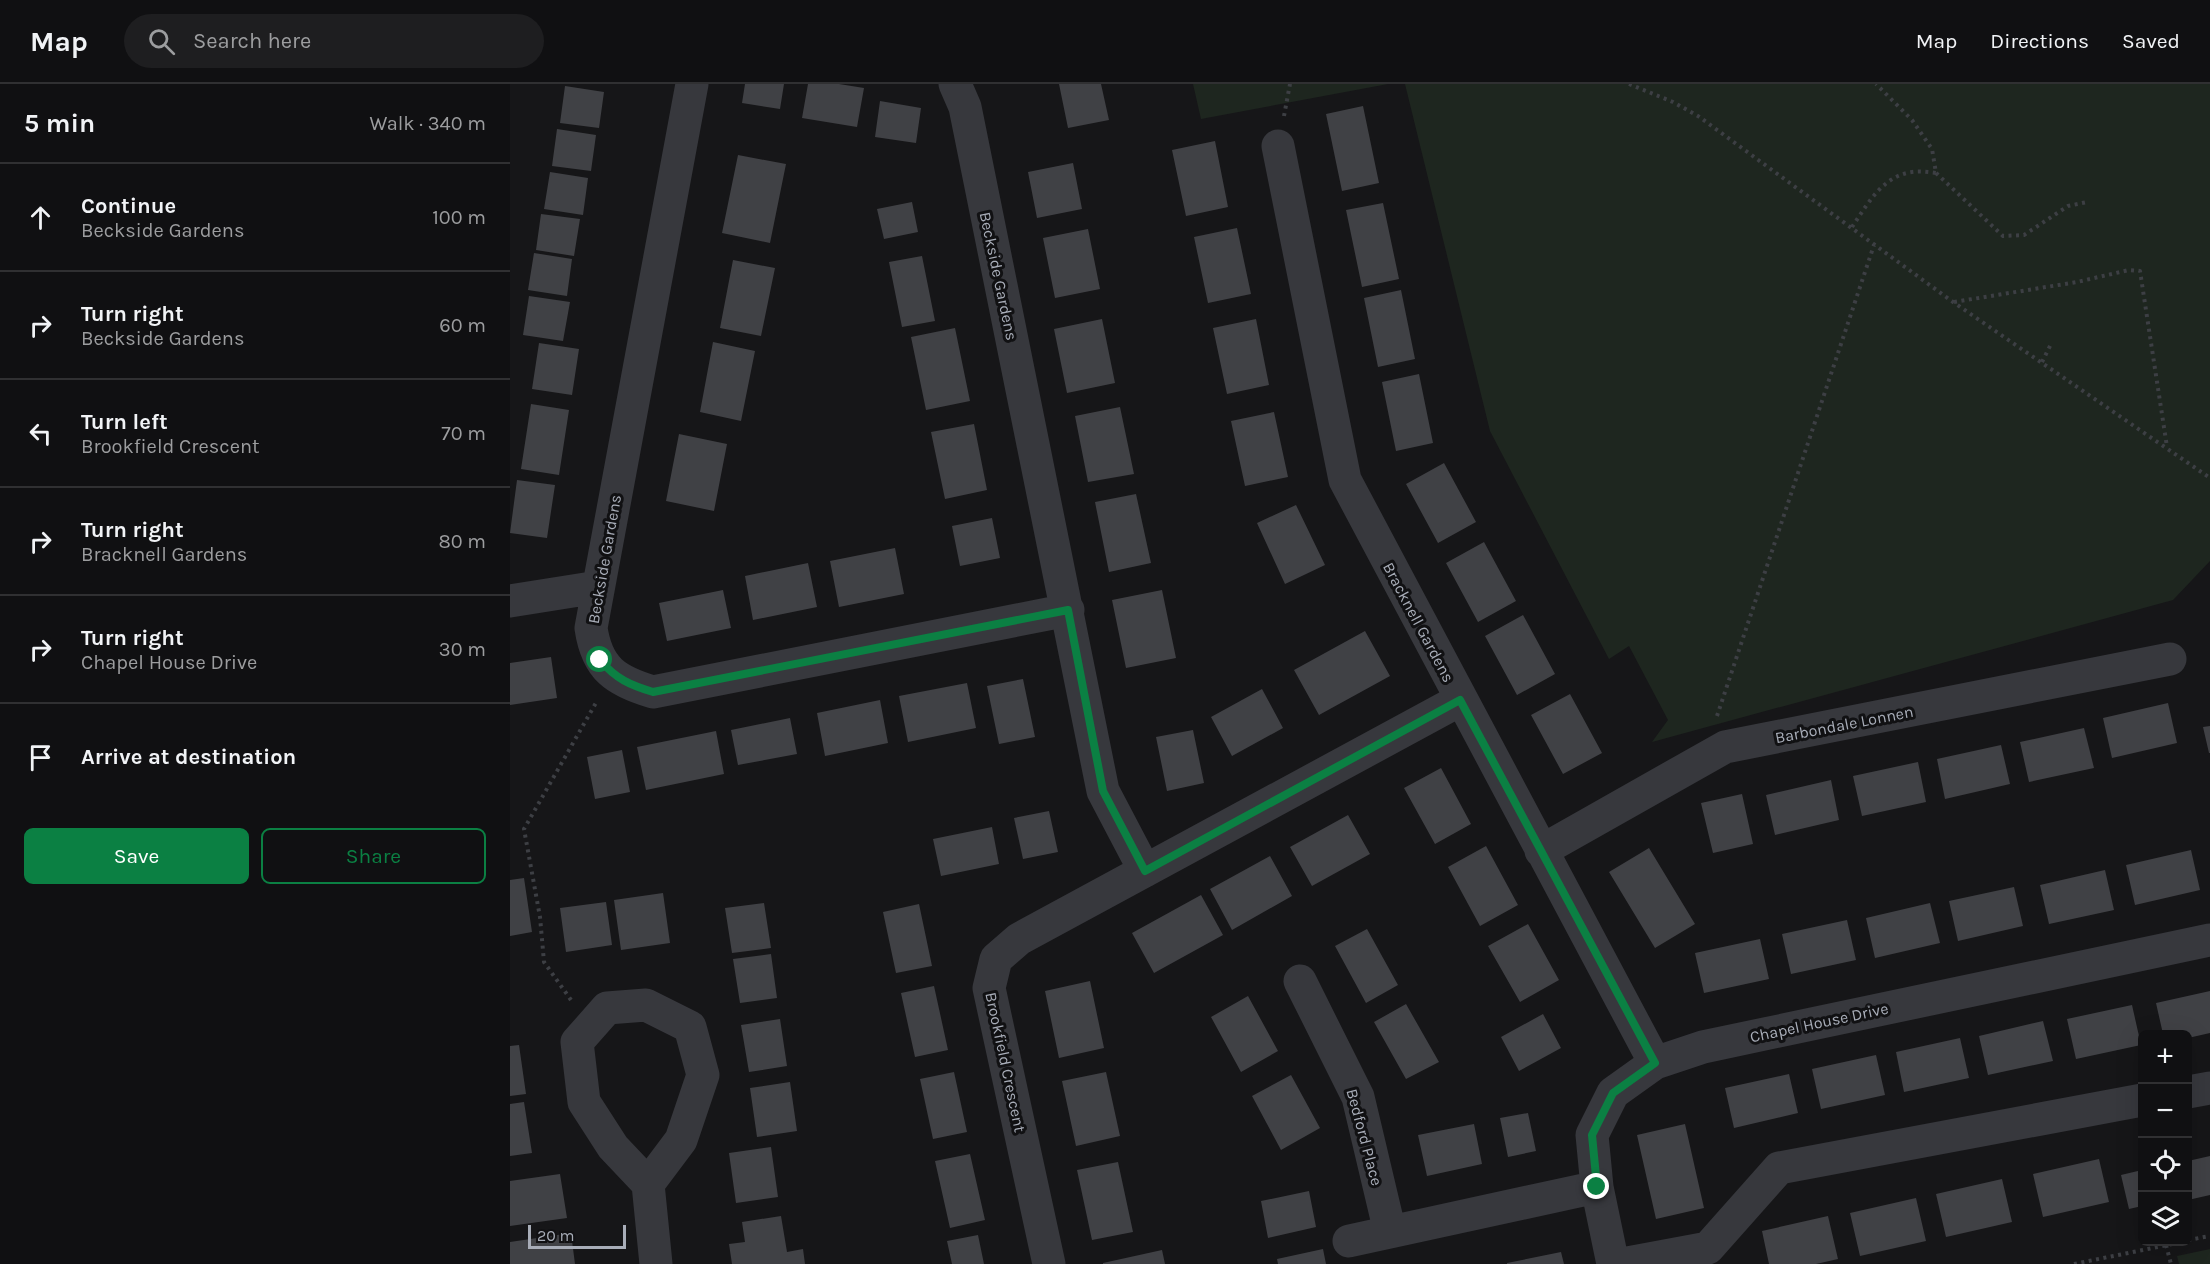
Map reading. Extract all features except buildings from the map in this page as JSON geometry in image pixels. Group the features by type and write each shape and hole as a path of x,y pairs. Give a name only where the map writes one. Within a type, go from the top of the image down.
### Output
{"street":[{"name":"Beckside Gardens","path":"692,84 591,628 600,660 612,674 628,685 653,692 1068,610"},
{"name":"Beckside Gardens","path":"955,84 964,107 1103,791 1145,871"},
{"name":"Bracknell Gardens","path":"1278,146 1346,480 1460,700 1655,1063"},
{"path":"510,601 598,587"},
{"name":"Barbondale Lonnen","path":"1541,850 1725,747 2170,659"},
{"name":"Brookfield Crescent","path":"1049,1264 989,988 996,959 1019,939 1460,700"},
{"name":"Chapel House Drive","path":"1613,1264 1597,1187 1592,1135 1613,1093 1655,1063 1703,1047 2210,939"},
{"name":"Bedford Place","path":"1300,981 1358,1097 1390,1232"},
{"path":"648,1184 681,1140 703,1075 690,1028 646,1005 608,1008 577,1042 584,1102 613,1146 648,1184 656,1264"},
{"path":"2192,1091 2210,1088"},
{"path":"1622,1264 1708,1248 1779,1168 2138,1101"},
{"path":"1349,1241 1597,1187"}],"path":[{"path":"1629,84 1673,102 1698,116 1953,302 2210,478"},
{"path":"1876,84 1912,120 1932,149 1936,173 2003,236 2024,235 2068,206 2087,202"},
{"path":"1852,228 1874,194 1887,181 1911,172 1936,173"},
{"path":"1702,760 1875,245"},
{"path":"1953,302 2077,282 2129,270 2140,271 2167,448"},
{"path":"2042,362 2051,344"},
{"path":"590,1028 544,962 540,917 524,829 612,674"},
{"path":"2192,1239 2210,1236"},
{"path":"2074,1264 2161,1246"},
{"path":"2166,1246 2171,1264"}],"shaded area":[{"path":"1193,84 1388,84 1201,119"},
{"path":"1405,84 2210,84 2210,561 2173,600 1652,742 1668,720 1629,646 1609,659 1490,431"},
{"path":"2210,1249 2210,1264 2179,1264 2177,1256"}],"route":[{"path":"600,660 612,674 628,685 653,692 1068,610 1103,791 1145,871 1460,700 1655,1063 1613,1093 1592,1135 1597,1187"}]}
